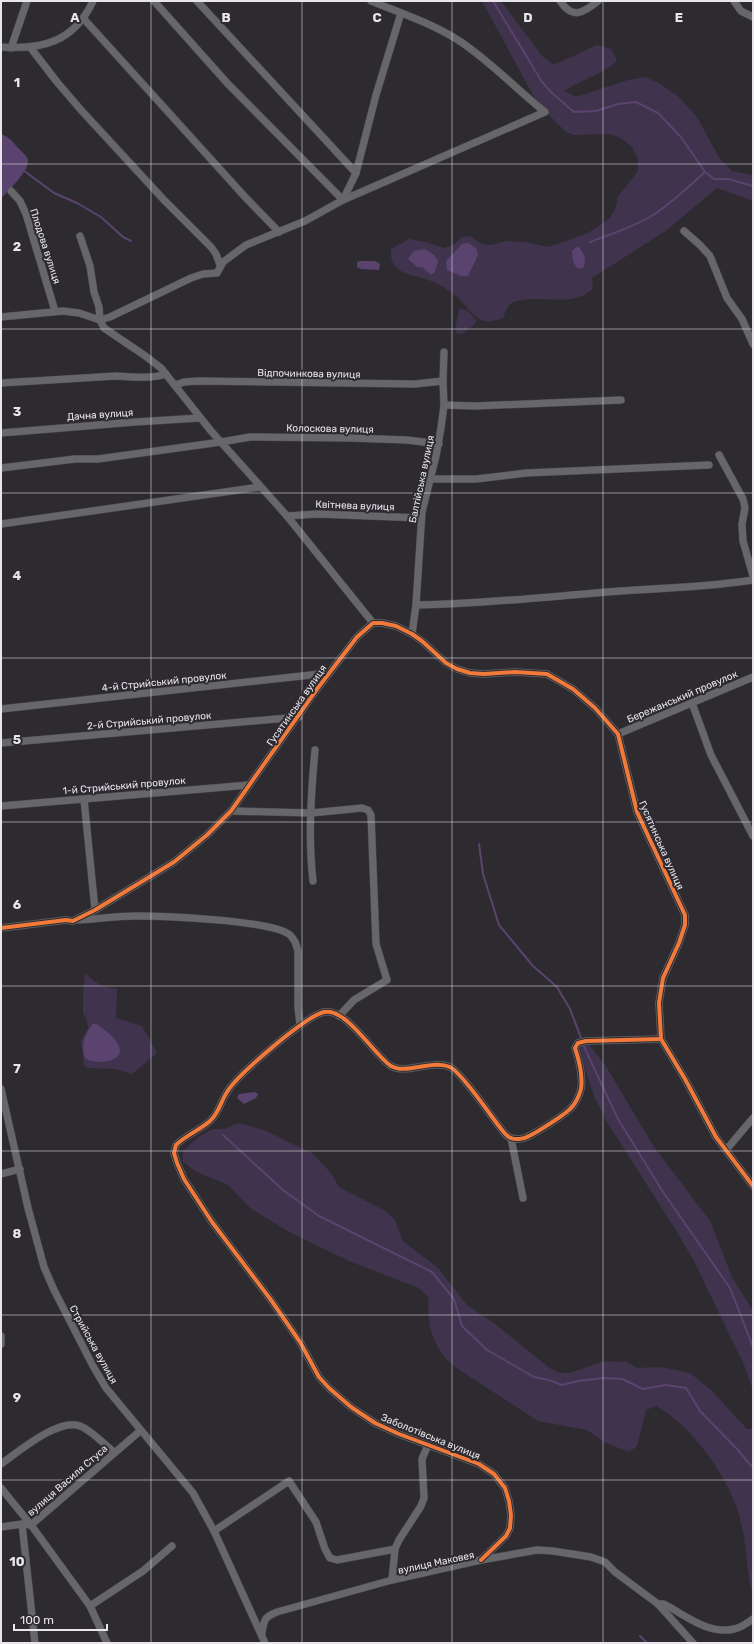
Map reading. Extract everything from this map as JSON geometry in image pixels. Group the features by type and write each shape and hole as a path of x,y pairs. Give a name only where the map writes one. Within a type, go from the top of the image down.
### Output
{"street":[{"path":"11,48 27,1"},
{"path":"1,47 30,48 46,45 56,41 74,28 83,18 93,1"},
{"path":"154,1 228,84 343,200"},
{"path":"197,1 356,173"},
{"path":"1,317 56,311 79,313 100,320 123,312 192,278 203,274 217,273 220,265 234,252 246,245 305,221 343,200 545,112 494,68 458,40 426,22 371,1"},
{"path":"560,1 565,9 570,13 579,13 588,9 598,1"},
{"path":"734,1 742,11 753,17"},
{"path":"343,200 356,173 376,95 401,13"},
{"path":"83,18 246,198 279,232"},
{"path":"30,48 81,110 164,200 211,247 216,254 220,265"},
{"name":"Плодова вулиця","path":"11,191 20,201 26,214 56,311"},
{"path":"684,231 700,244 710,256 727,298 742,319 753,344"},
{"path":"80,236 92,276 94,292 99,307 100,320 104,328 109,333 144,354 166,374 200,418 287,516 373,623"},
{"name":"Балтійська вулиця","path":"412,634 416,605 421,518 425,495 439,444 444,406 444,352"},
{"path":"1,383 116,376 146,377 166,374"},
{"name":"Відпочинкова вулиця","path":"176,385 184,382 199,381 407,384 443,382"},
{"path":"444,406 621,400"},
{"name":"Дачна вулиця","path":"1,432 200,418"},
{"name":"Колоскова вулиця","path":"1,468 75,459 98,459 221,442 250,436 407,440 439,444"},
{"path":"719,455 743,499 745,508 742,524 743,541 753,576"},
{"path":"430,479 476,479 526,473 709,465"},
{"path":"1,524 260,487"},
{"name":"Квітнева вулиця","path":"287,516 317,514 421,518"},
{"path":"416,605 559,597 635,590 673,589 753,580"},
{"name":"Гусятинська вулиця","path":"73,921 95,910 174,862 207,835 231,811 357,636 373,623 382,623 396,626 412,634 446,663 470,673 484,674 533,672 547,674 573,689 587,701 618,734 637,812 685,915 686,925 663,978 659,1003 660,1039"},
{"name":"4-й Стрийський провулок","path":"1,709 329,673"},
{"name":"Бережанський провулок","path":"618,734 753,677"},
{"path":"692,704 711,756 753,836"},
{"name":"2-й Стрийський провулок","path":"1,743 299,716"},
{"path":"312,881 309,848 311,785 315,750"},
{"name":"1-й Стрийський провулок","path":"1,806 249,784"},
{"path":"84,799 95,910"},
{"path":"231,811 311,813 362,808 368,810 371,814 376,944 387,980 354,1000 340,1016"},
{"path":"1,928 66,920 73,921 135,916 176,917 248,923 281,930 289,934 296,942 298,951 298,1007 300,1024 314,1016 326,1012 340,1016 350,1023 382,1060 392,1067 401,1068 440,1064 452,1068 462,1078 506,1135 511,1138 518,1139 528,1137 571,1109 576,1102 581,1089 581,1079 576,1048 582,1042 660,1039 685,1079 716,1137 753,1186"},
{"name":"Заболотівська вулиця","path":"300,1024 248,1069 227,1091 216,1115 210,1121 183,1138 176,1145 174,1153 176,1163 184,1179 212,1222 271,1300 300,1342 319,1377 329,1388 351,1407 375,1423 399,1434 479,1464 494,1474 505,1488 511,1515 510,1528 506,1536 481,1560"},
{"name":"Стрийська вулиця","path":"1,1089 28,1208 44,1267 54,1290 93,1366 103,1382 140,1431 193,1493 214,1531 262,1633 265,1643"},
{"path":"726,1150 753,1118"},
{"path":"511,1138 524,1198"},
{"path":"1,1174 20,1169"},
{"path":"1,1336 1,1344"},
{"path":"1,1464 45,1434 67,1425 85,1428 114,1452"},
{"name":"вулиця Василя Стуса","path":"1,1527 22,1524 31,1525 140,1431"},
{"path":"392,1580 395,1549 399,1540 421,1506 424,1498 422,1459 428,1445"},
{"path":"214,1531 289,1481 316,1522 325,1549 330,1558 337,1560 395,1549"},
{"path":"1,1488 31,1525 90,1606 107,1643"},
{"path":"22,1524 35,1643"},
{"path":"90,1606 143,1570 172,1546"},
{"name":"вулиця Маковея","path":"262,1633 264,1621 267,1616 276,1612 392,1580 481,1560 537,1550 591,1557 606,1562 615,1572 658,1604 693,1643"},
{"path":"658,1604 664,1604 708,1628 726,1630 734,1629 753,1619"}],"shaded area":[{"path":"482,1 501,1 542,56 554,65 597,45 611,49 617,60 613,64 564,91 576,97 628,80 645,77 657,82 678,96 697,117 720,159 732,171 753,175 753,201 717,188 667,230 592,278 593,289 585,294 577,298 559,300 531,299 514,302 505,311 503,318 494,321 485,321 476,317 459,298 439,285 427,279 400,270 392,262 391,249 409,239 429,243 443,248 453,245 462,237 470,236 482,244 491,245 507,241 525,242 549,247 588,233 609,219 616,207 618,197 638,171 638,159 632,147 621,138 610,134 575,135 566,132 543,109 533,95"},
{"path":"1,134 6,136 25,155 28,160 28,164 13,186 1,198"},
{"path":"468,243 476,248 478,255 468,276 461,276 447,270 446,261 462,244"},
{"path":"578,246 585,258 584,267 580,269 576,267 573,261 572,251"},
{"path":"425,249 434,255 438,261 435,272 431,275 422,267 417,267 408,259 414,251"},
{"path":"375,261 380,264 379,270 361,269 357,267 357,262"},
{"path":"462,309 468,311 476,320 475,324 462,334 457,333 455,329 459,310"},
{"path":"85,974 100,985 117,989 116,1018 142,1026 157,1053 132,1074 116,1069 87,1068 84,1066 81,1042 88,1028 87,1021 83,1013"},
{"path":"93,1024 97,1024 117,1042 120,1050 117,1057 108,1061 99,1062 90,1061 85,1058 83,1044 87,1032"},
{"path":"587,1042 607,1068 654,1147 710,1221 732,1277 753,1311 753,1390 744,1365 694,1261 607,1122 595,1098 586,1072 579,1044"},
{"path":"255,1092 258,1094 256,1098 244,1104 237,1098 239,1094"},
{"path":"239,1123 266,1131 312,1153 331,1173 339,1187 387,1212 395,1220 403,1241 438,1268 467,1305 495,1324 551,1369 560,1373 570,1373 604,1361 627,1362 637,1368 661,1367 690,1373 710,1389 747,1429 753,1429 753,1593 748,1573 744,1536 734,1500 717,1468 695,1439 682,1426 656,1406 646,1410 637,1446 629,1452 606,1443 587,1430 538,1421 461,1371 445,1358 436,1344 430,1328 428,1310 429,1298 419,1288 349,1261 291,1233 250,1208 228,1185 195,1171 183,1162 183,1151 198,1137 213,1129 225,1129"}],"waterway":[{"path":"493,1 542,82 574,112 596,111 618,104 636,102 658,113 681,137 705,172 714,179 728,179 753,186"},
{"path":"23,170 54,193 77,203 101,217 123,237 131,241"},
{"path":"590,242 628,228 650,217 671,202 705,172"},
{"path":"479,844 483,874 499,925 533,966 557,987 570,1009 586,1051 618,1119 663,1192 730,1288 753,1347"},
{"path":"223,1135 283,1190 319,1216 432,1272 454,1299 462,1326 487,1350 534,1377 549,1380 562,1385 578,1381 603,1378 622,1379 643,1389 666,1385 686,1388 700,1411 737,1449 753,1468"},
{"path":"640,1636 647,1643"}],"cycle path":[{"path":"1,928 66,920 73,921 95,910 174,862 207,835 231,811 317,689 357,637 373,623 396,626 412,634 446,663 457,669 470,673 484,674 515,672 547,674 573,689 595,708 618,734 637,812 685,915 685,925 679,943 663,978 659,1003 661,1039 685,1079 716,1137 753,1186"},
{"path":"481,1560 506,1536 510,1528 511,1515 505,1488 494,1474 479,1464 399,1434 375,1423 351,1407 329,1388 319,1377 300,1342 271,1300 212,1222 184,1179 174,1153 176,1145 213,1118 233,1084 257,1060 303,1024 324,1012 332,1012 350,1024 391,1066 404,1069 443,1065 455,1070 468,1084 505,1134 513,1139 525,1138 538,1131 551,1123 574,1104 581,1089 580,1068 575,1048 578,1043 586,1041 661,1039"}]}
